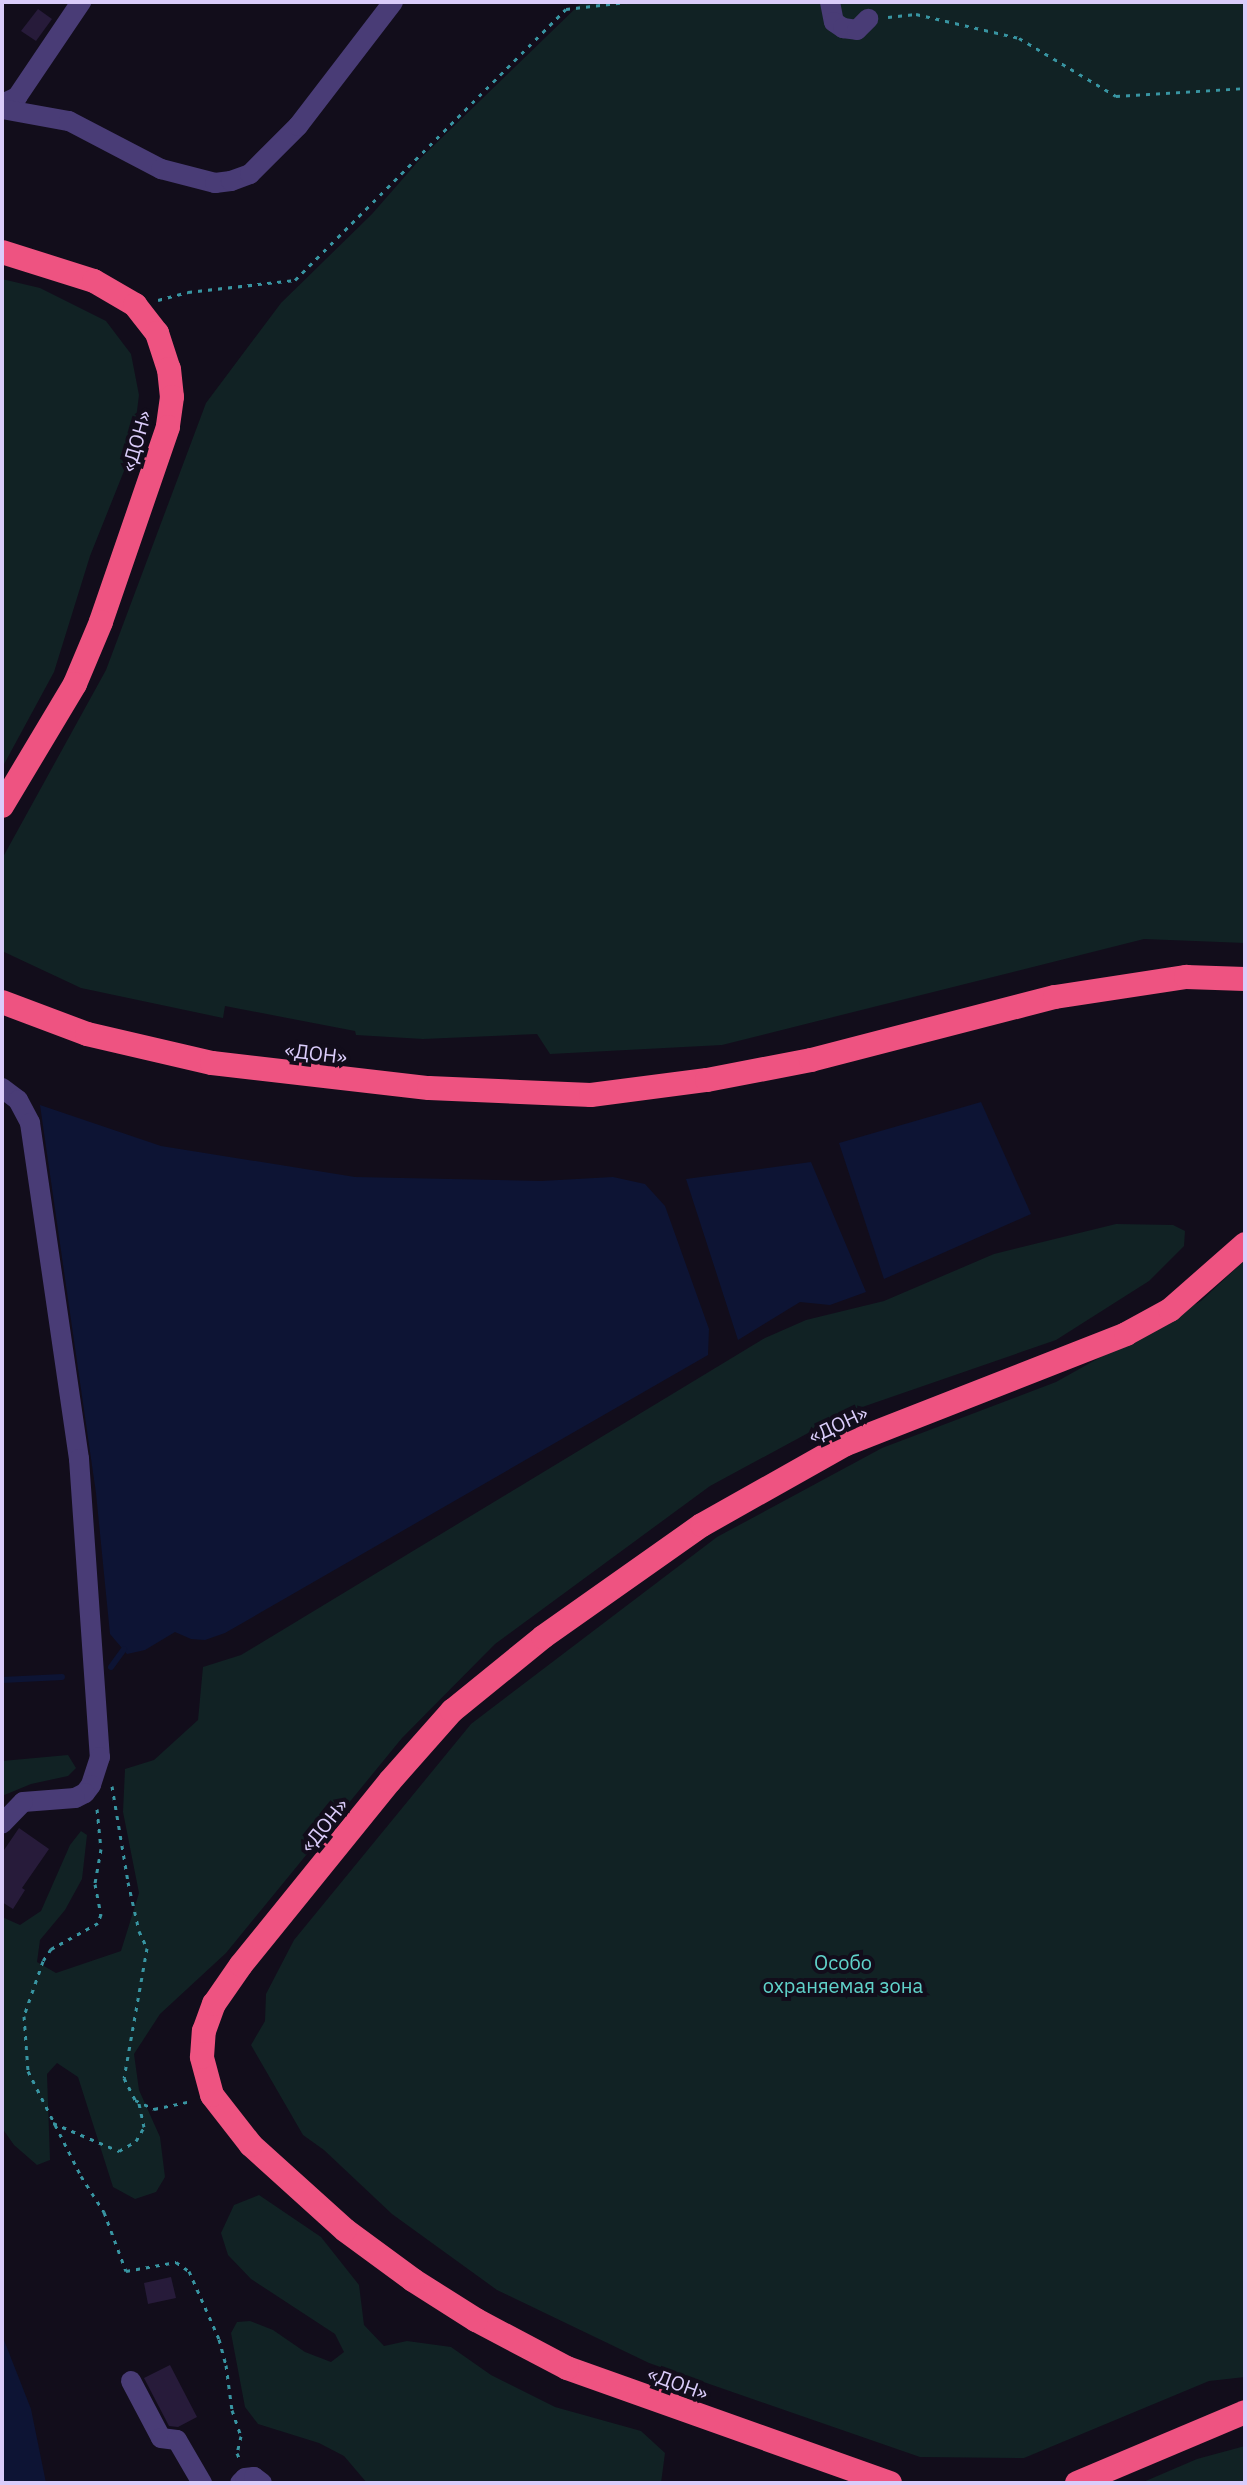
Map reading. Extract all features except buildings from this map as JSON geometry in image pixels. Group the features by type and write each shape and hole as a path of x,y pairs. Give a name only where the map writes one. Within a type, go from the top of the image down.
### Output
{"highway":[{"name":"«ДОН»","path":"2,252 94,281 135,305 157,333 169,369 172,397 168,427 122,566 75,684 2,806"},
{"name":"«ДОН»","path":"2,1002 87,1034 212,1063 429,1088 591,1095 707,1080 811,1060 1055,997 1186,977 1245,979"},
{"name":"«ДОН»","path":"890,2483 567,2368 476,2320 356,2239 293,2187 251,2145 212,2095 202,2057 204,2031 214,2004 390,1781 452,1711 543,1637 702,1525 846,1444 1126,1334 1170,1310 1245,1244"},
{"path":"1077,2483 1245,2412"}],"lane":[{"path":"2,106 17,97 81,2"},
{"path":"2,106 69,121 161,169 215,183 231,181 250,174 298,126 393,2"},
{"path":"830,2 834,22 843,28 857,30 868,19"},
{"path":"2,1088 18,1100 30,1123 79,1459 99,1752 91,1785 85,1793 75,1798 23,1802 2,1824"},
{"path":"131,2381 161,2438 177,2440 202,2483"}],"path":[{"path":"135,305 188,292 295,280 566,9 627,2"},
{"path":"868,19 916,14 1019,38 1116,96 1245,88"},
{"path":"53,2123 119,2151 136,2141 144,2127 139,2103 124,2078 147,1948 139,1931 128,1882 117,1800 99,1752"},
{"path":"85,1793 99,1816 101,1849 95,1884 101,1914 98,1923 85,1933 51,1949 34,1983 24,2016 28,2071 53,2123 104,2212 126,2271 176,2262 189,2271 219,2339 232,2410 241,2436 237,2453 245,2464 249,2481"},
{"path":"139,2103 154,2109 168,2108 212,2095"}],"green space":[{"path":"582,2 1245,2 1245,943 1144,939 722,1045 550,1054 537,1034 423,1039 356,1035 355,1031 225,1006 223,1018 81,988 2,951 3,857 106,670 206,403 281,303 372,214 421,158"},
{"path":"2,279 40,288 106,321 131,354 139,395 132,451 90,556 54,672 2,768"},
{"path":"1116,1224 1173,1225 1185,1231 1184,1246 1149,1281 1056,1340 845,1413 710,1486 495,1644 402,1738 226,1953 160,2014 134,2054 139,2090 160,2137 165,2177 156,2192 135,2199 113,2187 78,2077 57,2063 47,2074 50,2160 37,2165 14,2145 2,2128 2,1917 20,1925 41,1911 70,1845 81,1831 87,1835 82,1879 65,1910 40,1940 37,1962 56,1973 121,1951 139,1893 123,1812 125,1769 154,1760 198,1720 203,1667 241,1655 765,1338 806,1320 884,1301 994,1254"},
{"name":"Особо охраняемая зона","path":"1245,1260 1245,2377 1209,2381 1024,2458 920,2457 649,2363 497,2290 392,2214 324,2150 303,2135 251,2045 265,2021 266,1994 294,1940 471,1724 717,1537 882,1448 1056,1382 1201,1301"},
{"path":"68,1755 76,1768 68,1776 31,1784 2,1796 2,1761"},
{"path":"259,2195 321,2237 359,2285 364,2325 384,2346 407,2341 451,2347 491,2375 555,2407 641,2431 665,2453 661,2483 367,2483 344,2456 319,2443 258,2424 245,2407 231,2333 237,2322 250,2321 273,2330 305,2352 331,2362 344,2352 335,2334 251,2279 228,2255 221,2233 234,2205"},
{"path":"1245,2446 1245,2483 1141,2483 1197,2459"}],"water":[{"path":"981,1102 1031,1214 884,1279 839,1143"},
{"path":"40,1105 161,1146 355,1177 541,1181 613,1177 645,1184 665,1206 709,1329 708,1355 225,1633 205,1640 191,1639 175,1632 145,1650 127,1654 110,1634 96,1493"},
{"path":"811,1162 866,1292 830,1305 800,1302 738,1340 686,1179"},
{"path":"2,2335 31,2409 46,2483 2,2483"}],"waterway":[{"path":"111,1667 124,1649"},
{"path":"2,1680 62,1677"}]}
